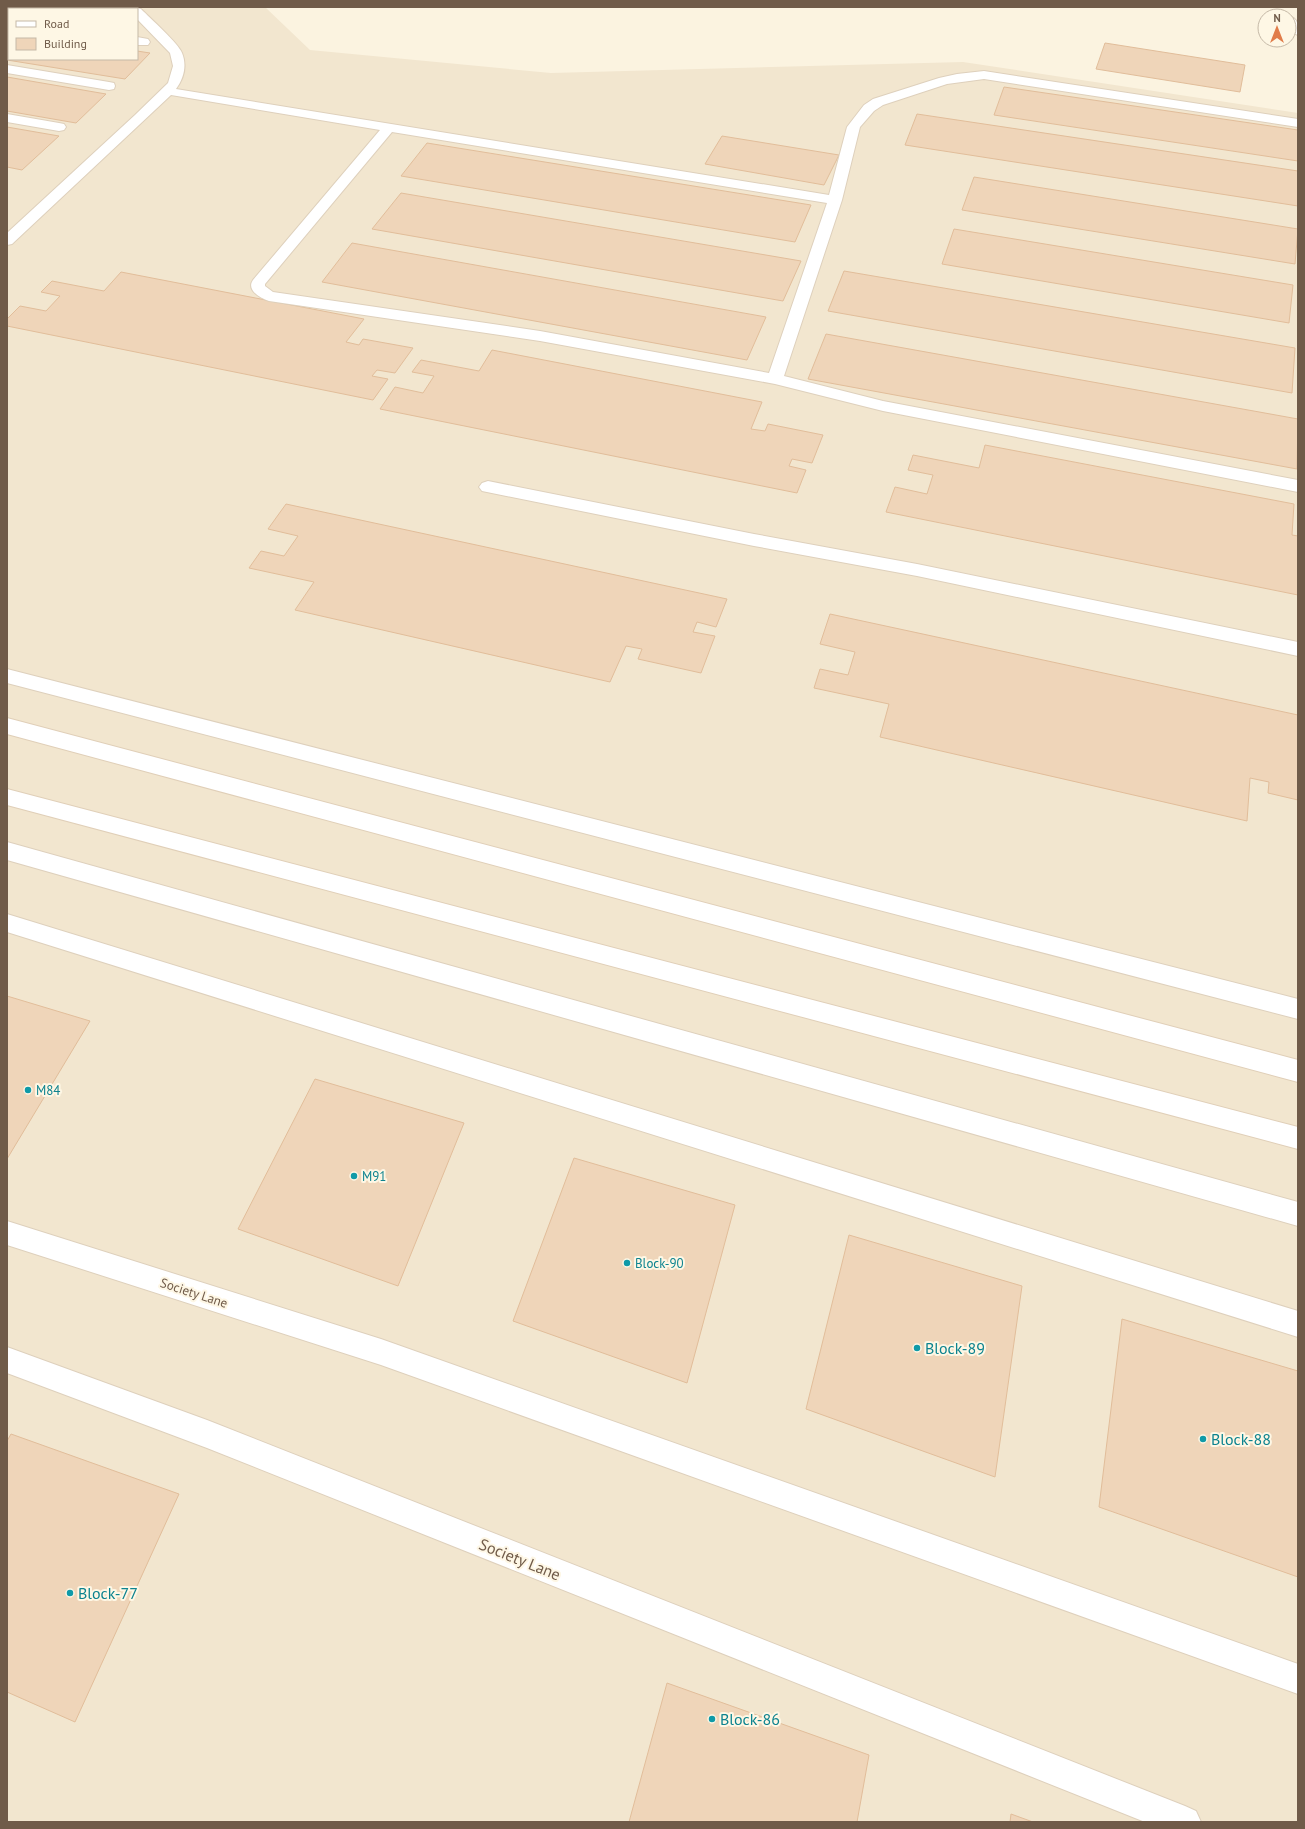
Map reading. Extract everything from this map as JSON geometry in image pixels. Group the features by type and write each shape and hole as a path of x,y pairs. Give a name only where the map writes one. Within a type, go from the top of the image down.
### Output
{"street":[{"path":"7,241 168,91 174,83 179,66 176,52 138,13"},
{"path":"7,69 109,86"},
{"path":"775,379 835,200 854,127 869,108 878,102 962,76 984,75 1298,123"},
{"path":"168,91 835,200"},
{"path":"7,118 59,127"},
{"path":"389,127 258,284 258,288 262,292 269,296 540,336 775,379 884,406 1298,486"},
{"path":"488,487 754,540 917,570 1298,649"},
{"path":"7,676 1298,1008"},
{"path":"7,726 1298,1071"},
{"path":"7,797 1298,1138"},
{"path":"7,851 1298,1214"},
{"path":"7,923 1298,1324"},
{"name":"Society Lane","path":"7,1233 381,1352 1298,1679"},
{"name":"Society Lane","path":"7,1360 207,1434 1185,1822"}],"shaded area":[{"path":"7,7 265,7 310,50 551,73 963,62 1298,113 1298,1822 7,1822"}],"building":[{"path":"7,7 83,7 8,8 7,10"},
{"path":"7,29 8,60 138,60 138,51 150,53 125,79 7,60"},
{"path":"1105,43 1245,65 1240,92 1096,69"},
{"path":"7,77 106,94 76,123 7,111"},
{"path":"1004,87 1298,130 1298,161 994,115"},
{"path":"917,114 1298,171 1298,206 905,145"},
{"path":"7,127 59,136 22,170 7,167"},
{"path":"722,136 839,155 824,185 705,164"},
{"path":"427,143 811,205 795,242 401,176"},
{"path":"974,177 1298,229 1295,264 962,210"},
{"path":"401,193 801,261 783,301 372,229"},
{"path":"954,229 1293,285 1289,323 942,264"},
{"path":"352,243 766,317 747,360 322,282"},
{"path":"844,271 1295,348 1292,393 828,311"},
{"path":"121,272 364,319 346,342 359,345 363,339 413,348 395,373 377,370 372,376 388,379 373,400 7,326 7,319 20,306 46,311 60,296 41,292 52,281 104,291"},
{"path":"826,334 1298,419 1297,469 808,379"},
{"path":"492,350 762,402 751,429 765,431 768,424 823,435 812,463 792,459 789,466 806,470 797,493 380,409 395,387 423,393 434,376 412,372 421,360 479,371"},
{"path":"985,445 1294,504 1292,535 1298,536 1298,595 886,512 895,487 927,494 933,475 908,470 913,455 979,468"},
{"path":"286,504 727,599 716,627 697,622 693,632 715,636 701,673 638,659 642,649 626,646 610,682 295,610 314,582 249,568 261,551 284,556 298,536 268,529"},
{"path":"830,614 1298,715 1298,800 1268,793 1269,782 1250,778 1247,821 880,737 889,704 814,688 820,669 848,675 855,652 820,644"},
{"name":"M84","path":"7,996 90,1021 7,1159"},
{"name":"M91","path":"315,1079 464,1123 398,1286 238,1229"},
{"name":"Block-90","path":"574,1158 735,1205 687,1383 513,1321"},
{"name":"Block-89","path":"849,1235 1022,1286 995,1477 806,1409"},
{"name":"Block-88","path":"1122,1319 1298,1371 1298,1577 1099,1507"},
{"name":"Block-77","path":"11,1434 179,1494 75,1722 7,1692 7,1441"},
{"name":"Block-86","path":"667,1683 869,1755 857,1822 629,1822"},
{"path":"1011,1814 1033,1822 1010,1822"}],"place":[{"name":"M84","path":"28,1090"},
{"name":"M91","path":"354,1176"},
{"name":"Block-90","path":"627,1263"},
{"name":"Block-89","path":"917,1348"},
{"name":"Block-88","path":"1203,1439"},
{"name":"Block-77","path":"70,1593"},
{"name":"Block-86","path":"712,1719"}]}
